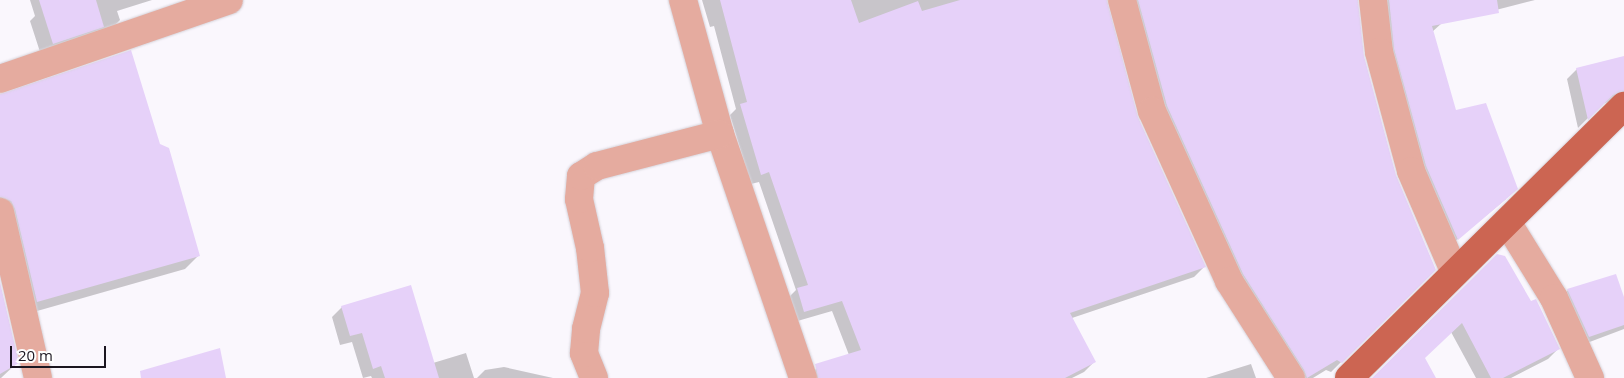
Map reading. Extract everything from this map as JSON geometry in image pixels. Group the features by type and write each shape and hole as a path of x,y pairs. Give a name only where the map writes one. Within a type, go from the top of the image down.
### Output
{"main road":[{"path":"1349,378 1624,106"}],"street":[{"path":"0,79 229,0"},
{"path":"683,0 720,134 804,378"},
{"path":"1122,0 1152,112 1229,281 1291,378"},
{"path":"1372,0 1379,52 1411,171 1454,274"},
{"path":"594,378 584,353 586,329 595,294 590,248 579,199 581,176 597,166 720,134"},
{"path":"0,212 38,378"},
{"path":"1508,222 1554,298 1590,378"}],"building":[{"path":"39,0 96,0 104,27 53,44"},
{"path":"720,0 851,0 859,23 918,1 922,11 960,0 1107,0 1138,117 1206,267 1070,313 1096,362 1065,378 818,378 815,364 861,350 842,301 804,312 797,288 808,285 769,172 761,175 740,104 747,102"},
{"path":"1138,0 1358,0 1364,56 1396,175 1436,270 1342,363 1337,360 1307,378 1304,370 1243,274 1167,106"},
{"path":"1389,0 1497,0 1499,13 1432,26 1456,110 1486,103 1518,189 1458,240 1426,166 1394,49"},
{"path":"131,50 160,144 169,148 200,256 37,302 15,209 11,201 0,197 0,94"},
{"path":"1624,56 1624,91 1613,95 1588,120 1576,68"},
{"path":"1497,254 1505,256 1531,301 1536,299 1560,349 1503,378 1491,378 1462,323 1425,358 1436,378 1372,378"},
{"path":"1616,274 1624,297 1624,325 1589,337 1567,289"},
{"path":"0,282 19,363 0,374"},
{"path":"411,285 439,378 385,378 381,366 373,369 362,333 350,336 341,306"},
{"path":"220,348 226,378 141,378 140,371"}]}
